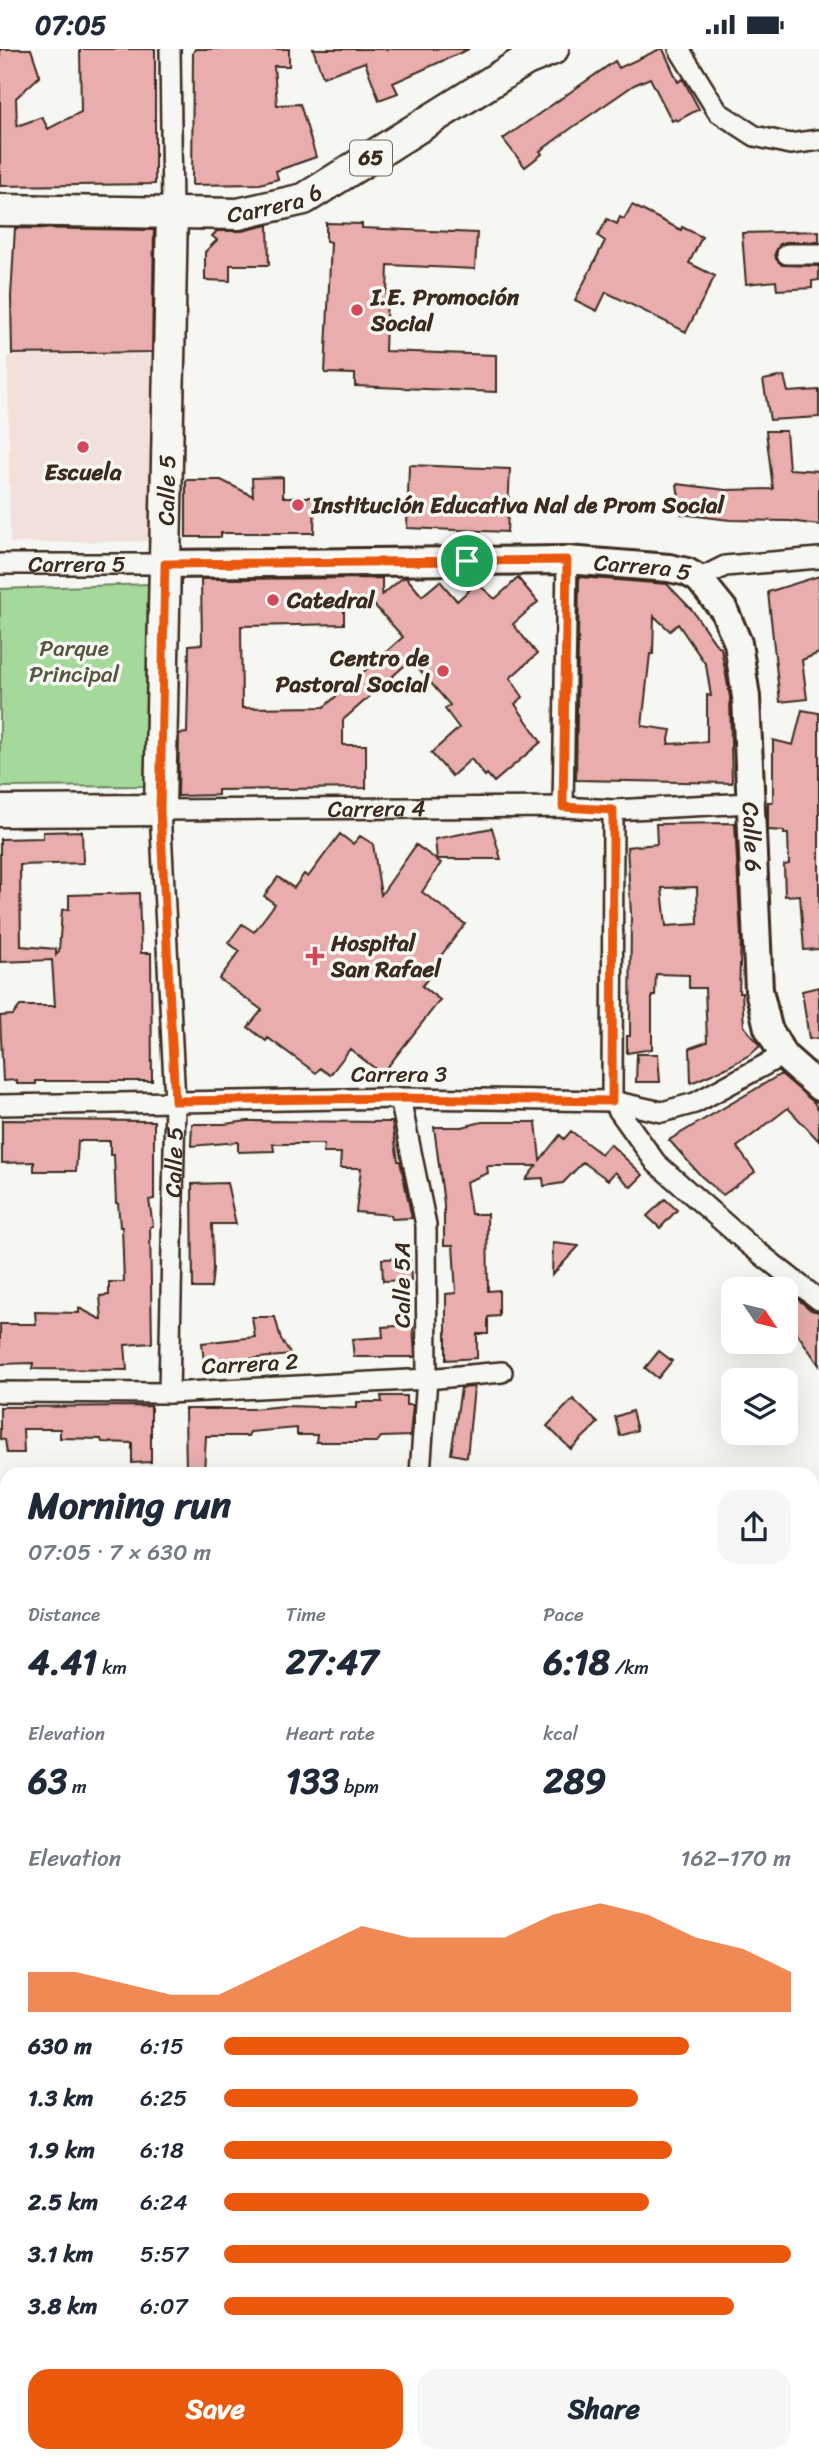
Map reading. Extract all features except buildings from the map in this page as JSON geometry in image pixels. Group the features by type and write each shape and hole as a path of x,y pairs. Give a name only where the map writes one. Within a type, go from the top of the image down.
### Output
{"main road":[{"name":"Carrera 6","path":"0,209 238,214 304,199 526,60 552,49"},
{"name":"Calle 5","path":"160,810 172,211"},
{"name":"Carrera 5","path":"165,564 567,560 669,568 687,572 699,579"},
{"name":"Calle 6","path":"699,579 724,610 738,643 746,698 759,990 768,1028 782,1055 819,1087"},
{"name":"Carrera 4","path":"0,811 160,810"}],"street":[{"name":"Calle 5","path":"170,49 172,211"},
{"path":"678,49 718,112 755,136 790,144 819,140"},
{"path":"0,209 0,217"},
{"path":"787,254 819,254"},
{"name":"Carrera 5","path":"699,579 725,566 819,558"},
{"path":"563,807 567,560"},
{"name":"Carrera 5","path":"0,564 165,564"},
{"name":"Carrera 4","path":"160,810 563,807 613,810 751,803"},
{"name":"Calle 5","path":"160,810 175,1101 169,1393"},
{"path":"613,810 612,1101 656,1163 748,1244 819,1300"},
{"name":"Carrera 3","path":"0,1105 400,1098 612,1101 663,1112 695,1103 782,1055"},
{"name":"Calle 5A","path":"400,1098 426,1225 427,1379 420,1467"},
{"name":"Carrera 2","path":"0,1392 169,1393 427,1379 502,1372"}],"shaded area":[{"name":"Escuela","path":"160,355 154,541 10,543 8,356"}],"green space":[{"name":"Parque Principal","path":"151,584 144,786 0,787 0,589"}],"place":[{"name":"I.E. Promoción Social","path":"357,310"},
{"name":"Escuela","path":"83,447"},
{"name":"Institución Educativa Nal de Prom Social","path":"298,505"},
{"name":"Catedral","path":"273,600"},
{"name":"Centro de Pastoral Social","path":"443,671"},
{"name":"Hospital San Rafael","path":"315,956"}],"route":[{"path":"567,560 563,807 613,810 612,1101 400,1098 175,1101 160,810 165,564 467,561 567,560"}]}
